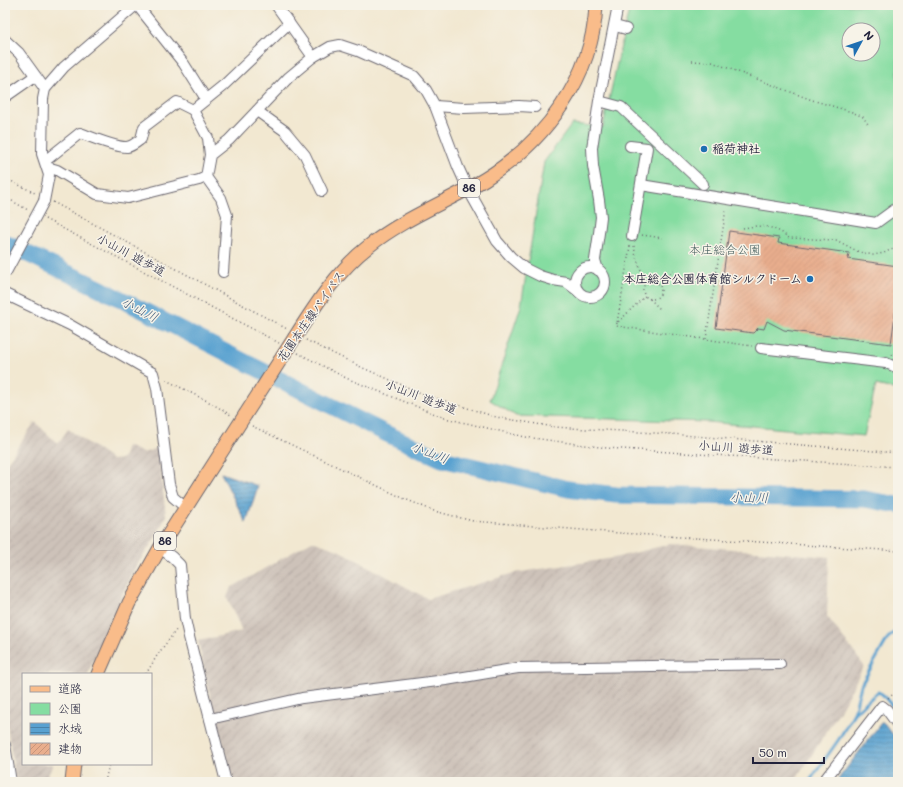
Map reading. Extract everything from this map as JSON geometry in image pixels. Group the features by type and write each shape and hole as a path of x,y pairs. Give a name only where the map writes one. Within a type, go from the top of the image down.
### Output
{"main road":[{"name":"花園本庄線バイパス","path":"98,673 129,603 160,548 327,289 344,268 369,246 404,222 468,189 510,162 535,140 556,114 575,83 590,45 596,5"},
{"path":"72,782 74,765"}],"street":[{"path":"5,274 45,199 49,175 42,154 43,99 45,90 64,67 136,5 184,64 206,99"},
{"path":"276,5 313,57"},
{"path":"594,266 601,217 593,166 592,148 599,101 613,58 618,5"},
{"path":"193,110 224,85 289,23"},
{"path":"615,26 626,29"},
{"path":"5,40 19,53 45,90"},
{"path":"210,155 229,140 289,77 313,57 330,46 340,45 358,51 414,76 426,90 435,106 468,189 497,241 511,257 524,268 540,276 566,282 586,297 600,294 605,286 604,277 594,266"},
{"path":"5,97 35,76"},
{"path":"599,101 621,107 703,184"},
{"path":"46,164 59,149 80,133 103,142 126,147 136,144 142,139 144,127 177,102 193,110 208,138 210,155 206,177 221,198 227,215 223,272"},
{"path":"435,106 464,108 519,106 535,107"},
{"path":"257,111 285,131 305,154 322,191"},
{"path":"42,138 59,149"},
{"path":"630,146 648,148 632,234"},
{"path":"46,164 96,194 128,198 206,177"},
{"path":"641,185 876,223 898,207"},
{"path":"566,282 577,276 580,272 594,266"},
{"path":"577,276 576,286 578,290"},
{"path":"5,294 70,325 153,373 157,388 169,484 173,497 186,508"},
{"path":"761,348 886,363 898,368"},
{"path":"160,548 180,565 185,619 226,782"},
{"path":"210,719 302,698 446,680 518,668 780,664"},
{"path":"823,782 882,706 887,710 898,725"},
{"path":"5,745 11,782"}],"path":[{"path":"692,61 712,62 744,73 812,100 852,112 863,117 868,124"},
{"path":"5,178 296,336 363,368 423,394 496,417 554,427 679,435 898,453"},
{"path":"5,197 31,211"},
{"path":"706,340 728,199"},
{"name":"小山川 遊歩道","path":"44,218 284,346"},
{"path":"743,228 762,226 781,232 789,238 836,240 859,252 873,255 898,248"},
{"path":"632,234 663,238"},
{"path":"632,234 636,257 646,283 643,291 645,296 661,310"},
{"path":"632,234 616,326 761,348"},
{"path":"658,284 674,270"},
{"path":"646,283 652,281 658,284 661,288 660,294 656,298 650,299"},
{"path":"617,323 645,296"},
{"name":"小山川 遊歩道","path":"298,353 346,378 445,418 525,437 607,448 898,467"},
{"path":"153,373 244,418 257,429 348,473 434,510 472,521 619,533 898,551"},
{"path":"147,673 158,654 185,619"},
{"path":"890,697 898,691"},
{"path":"105,782 109,765"}],"shaded area":[{"path":"35,422 58,444 68,429 112,460 123,459 127,446 143,453 158,448 166,516 156,537 136,566 106,628 88,673 22,673 22,765 53,765 45,782 16,782 5,714 5,466"},
{"path":"312,541 338,550 428,599 514,573 614,558 670,544 829,557 827,616 864,666 839,712 797,778 792,782 234,782 211,699 198,641 242,631 227,597 231,588"}],"green space":[{"name":"本庄総合公園","path":"630,5 898,5 898,390 876,385 864,436 707,422 516,416 490,400 521,306 544,162 572,124 603,127"}],"water":[{"path":"221,473 258,486 246,523"},
{"path":"881,723 884,723 898,741 898,782 836,782"}],"building":[{"name":"本庄総合公園体育館シルクドーム","path":"729,231 779,238 778,243 849,253 848,259 898,266 898,293 891,344 784,330 767,321 764,329 758,328 753,333 716,328"}],"waterway":[{"name":"小山川","path":"5,243 103,290 385,433 442,459 568,489 616,495 864,499 898,505"},
{"path":"809,782 839,739 854,713 861,685 888,638 898,629"},
{"path":"854,713 878,692 882,694 898,713"}],"place":[{"name":"稲荷神社","path":"704,149"},
{"name":"本庄総合公園体育館シルクドーム","path":"810,279"}]}
